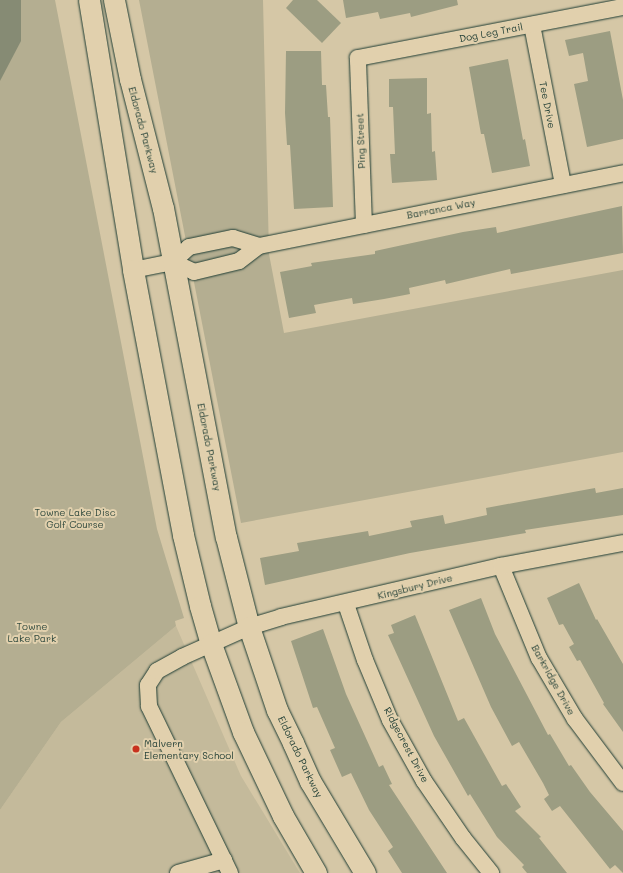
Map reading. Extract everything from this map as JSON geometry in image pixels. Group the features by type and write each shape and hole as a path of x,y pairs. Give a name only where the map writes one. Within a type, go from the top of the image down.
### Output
{"main road":[{"path":"89,0 98,46 133,270 184,535 211,644 252,753 283,816 316,873"},
{"name":"Eldorado Parkway","path":"114,0 137,107 155,173 226,537 248,627 277,710 332,820 364,873"}],"street":[{"name":"Dog Leg Trail","path":"358,58 623,7"},
{"name":"Tee Drive","path":"532,25 563,185"},
{"name":"Ping Street","path":"358,58 364,225"},
{"name":"Barranca Way","path":"260,246 233,238 189,247 173,262 194,272 239,261 260,246 623,173"},
{"path":"133,270 173,262"},
{"name":"Kingsbury Drive","path":"227,867 149,706 147,695 148,685 157,671 248,627 281,617 346,604 501,566 623,543"},
{"name":"Barkridge Drive","path":"501,566 539,658 574,719 623,783"},
{"name":"Ridgecrest Drive","path":"346,604 365,660 390,720 424,781 463,838 491,873"},
{"path":"178,873 227,867"}],"shaded area":[{"path":"0,0 21,0 21,41 0,81"},
{"name":"Malvern Elementary School","path":"176,626 241,776 300,873 0,873 0,810 61,722"}],"green space":[{"name":"Towne Lake Disc Golf Course","path":"0,0 55,0 157,529 184,618 175,621 176,626 61,722 0,810"},
{"path":"139,0 263,0 269,254 284,333 623,270 623,452 241,523"}],"building":[{"path":"293,0 317,0 341,23 322,43 286,8"},
{"path":"343,0 457,0 458,5 411,17 410,13 380,19 378,12 346,18"},
{"path":"610,31 623,100 623,139 587,147 574,84 588,81 583,53 569,56 565,40"},
{"path":"286,51 321,51 322,85 326,85 328,117 330,117 333,207 294,209 290,145 287,145 285,113"},
{"path":"508,59 523,140 525,139 530,166 492,173 484,134 481,134 469,67"},
{"path":"427,78 427,114 431,113 432,152 435,151 437,180 392,183 390,154 395,154 393,107 389,107 389,79"},
{"path":"622,206 623,253 511,274 510,269 446,284 445,280 409,288 410,294 384,299 353,304 352,298 314,305 316,313 289,318 280,272 312,266 311,263 375,254 375,251 463,232 496,227 497,233"},
{"path":"595,488 596,493 623,488 623,515 525,530 526,533 410,553 265,585 260,558 299,551 297,543 368,531 369,536 412,527 410,521 443,515 445,524 487,515 486,508"},
{"path":"579,583 596,620 597,619 623,664 623,732 603,704 604,703 580,660 577,661 569,647 574,644 563,624 559,625 547,598"},
{"path":"481,598 495,634 548,735 550,734 569,766 571,765 590,792 623,831 623,873 615,865 610,869 560,806 552,811 544,799 549,795 519,742 512,746 491,707 449,610"},
{"path":"415,615 458,721 464,718 502,786 506,784 521,807 515,811 541,837 539,838 567,873 527,873 522,867 524,865 497,837 470,794 468,796 434,736 388,635 394,633 391,625"},
{"path":"323,629 346,694 379,767 383,765 392,784 389,785 447,873 402,873 388,851 393,847 369,810 351,773 342,777 330,750 335,748 317,707 313,708 291,641"}],"place":[{"name":"Malvern Elementary School","path":"136,749"}],"park label":[{"name":"Towne Lake Park","path":"32,632"}]}
